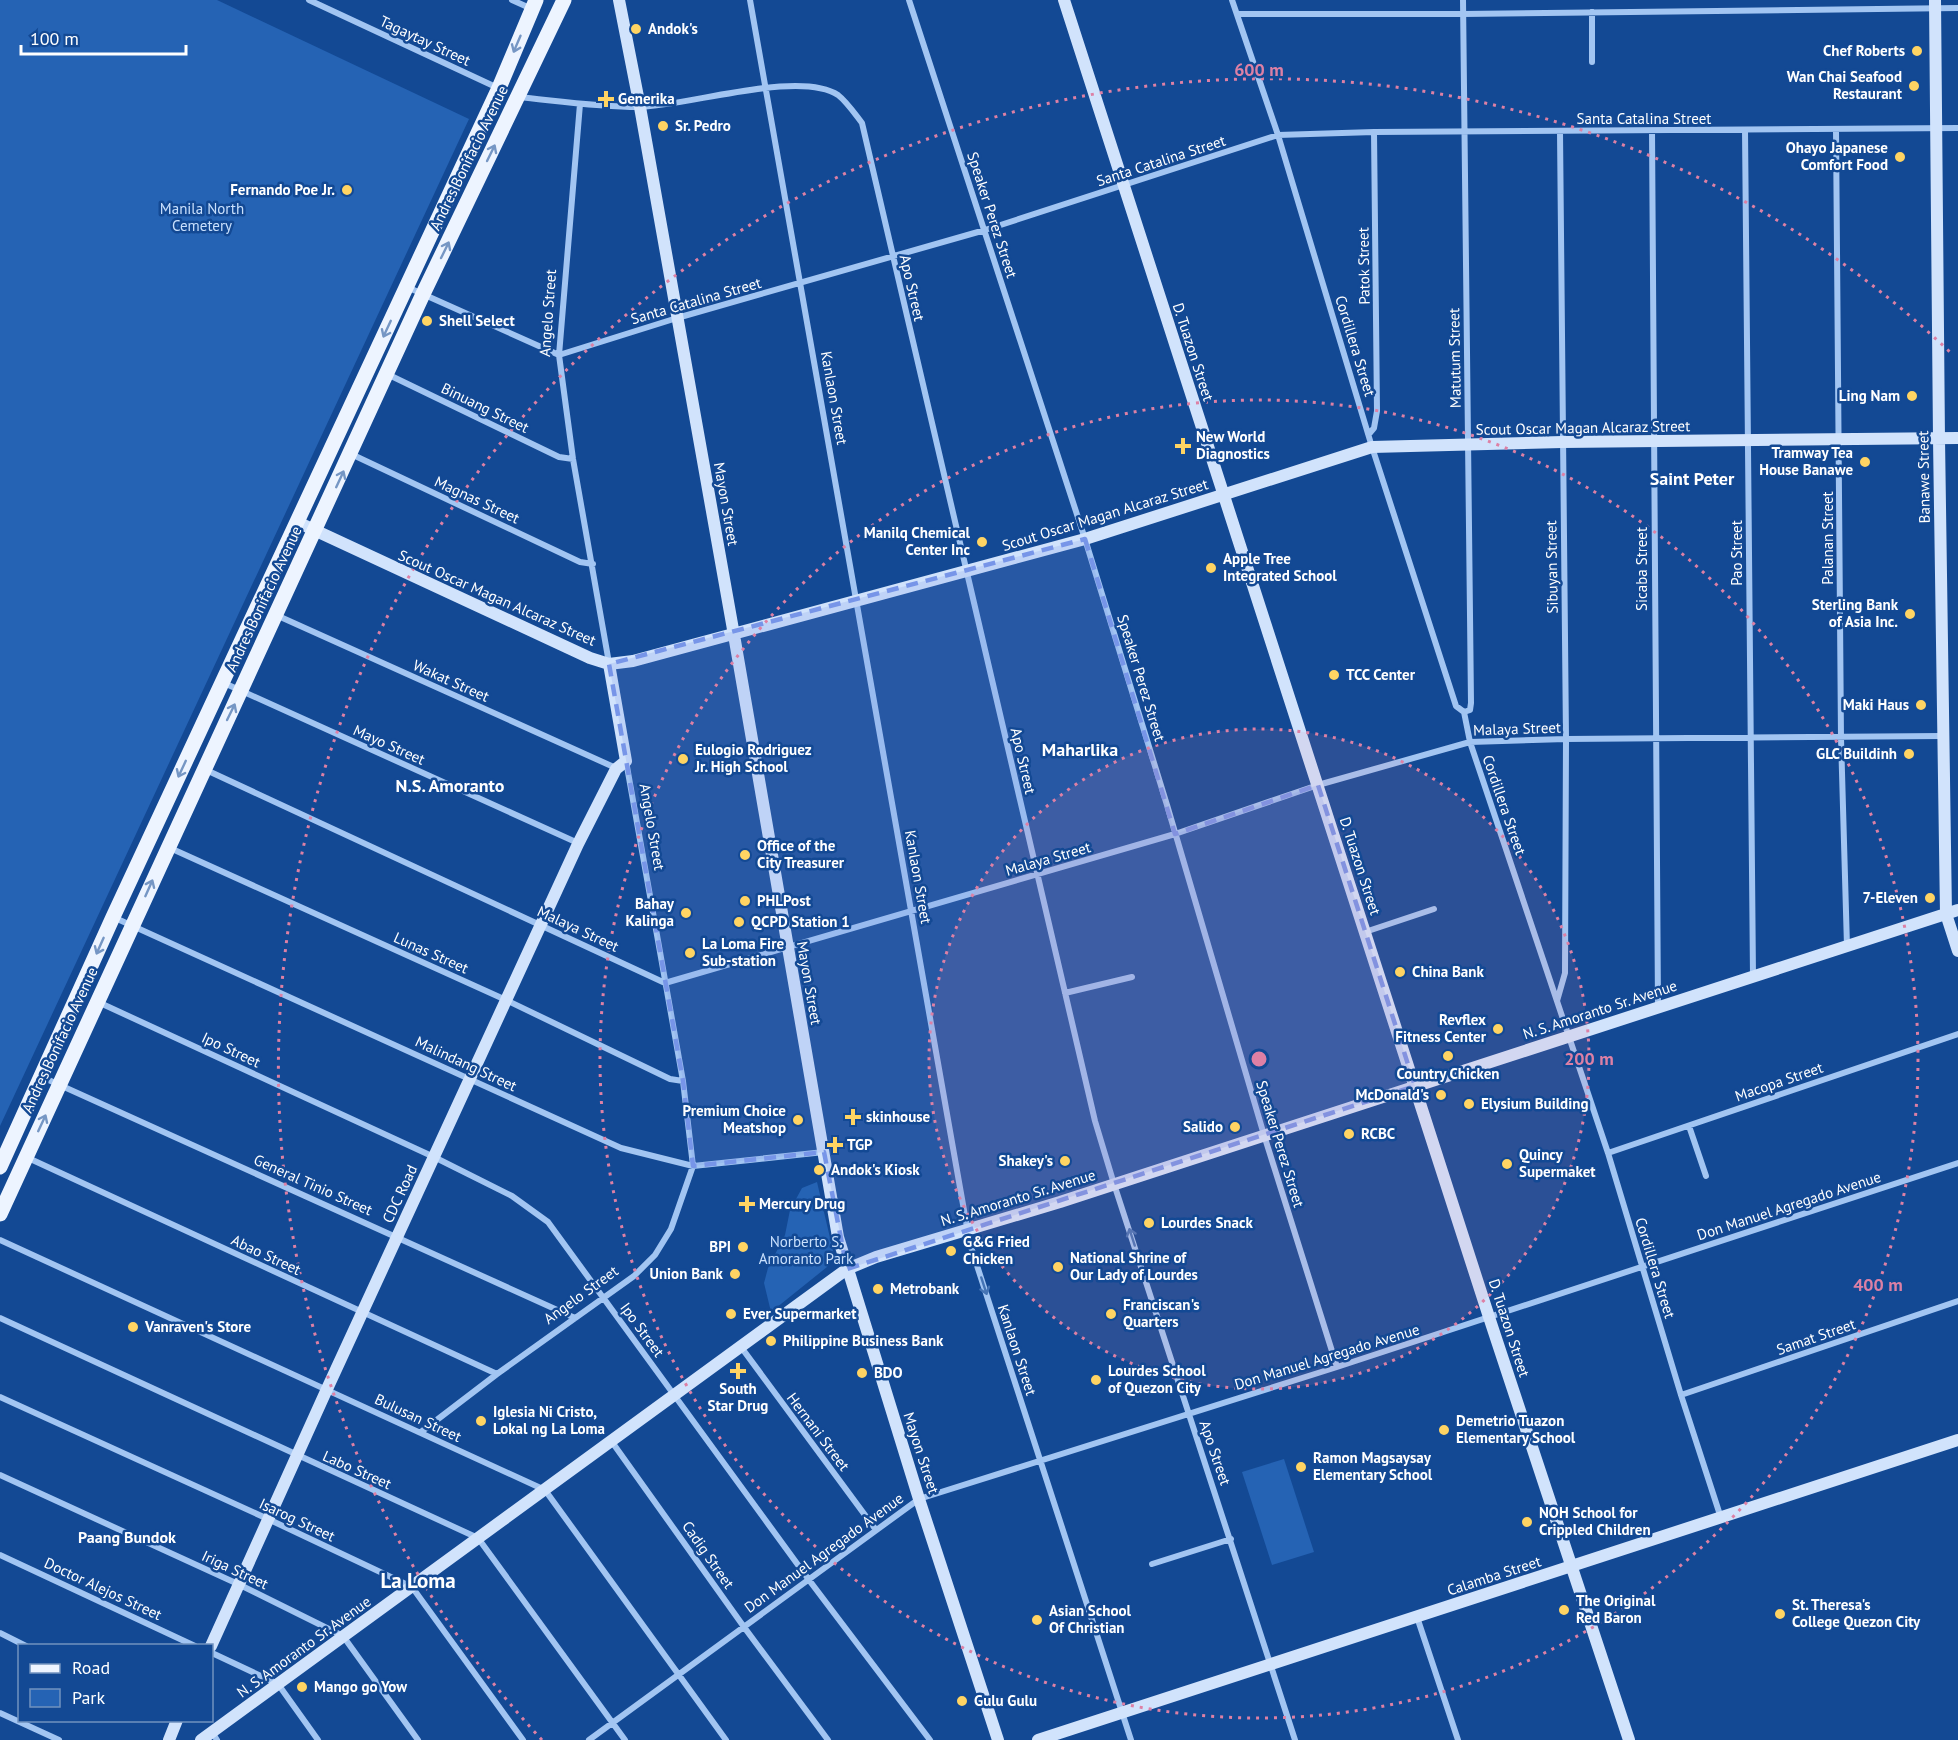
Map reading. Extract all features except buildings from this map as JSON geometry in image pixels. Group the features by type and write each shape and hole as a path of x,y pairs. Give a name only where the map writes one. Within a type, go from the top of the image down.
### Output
{"main road":[{"name":"Andres Bonifacio Avenue","path":"0,1214 423,294 564,0"},
{"name":"Andres Bonifacio Avenue","path":"0,1167 113,917 499,88 534,5"}],"street":[{"name":"Tagaytay Street","path":"309,0 499,88"},
{"path":"512,0 534,5"},
{"name":"Kanlaon Street","path":"750,0 970,1244 1131,1740"},
{"name":"Speaker Perez Street","path":"909,0 1085,539 1264,1136 1337,1367"},
{"name":"D. Tuazon Street","path":"1064,0 1122,186 1489,1317 1629,1740"},
{"name":"Cordillera Street","path":"1232,0 1278,135 1372,447 1456,706 1464,712 1470,742 1608,1153 1641,1266 1721,1518"},
{"name":"Matutum Street","path":"1463,0 1471,703 1470,710 1464,712"},
{"name":"Mayon Street","path":"618,1 640,107 734,635 838,1237 998,1740"},
{"path":"1237,14 1463,14 1935,4 1958,8"},
{"name":"Banawe Street","path":"1935,4 1942,736 1952,912 1958,951"},
{"path":"1592,12 1592,62"},
{"name":"Apo Street","path":"518,97 580,104 640,107 766,88 820,88 837,95 862,123 1095,1121 1295,1740"},
{"name":"Angelo Street","path":"420,1432 634,1275 655,1255 671,1229 693,1166 683,1081 621,765 609,664 573,459 559,355 580,104"},
{"name":"Santa Catalina Street","path":"559,355 677,318 985,230 1278,135 1374,132 1958,128"},
{"name":"Palanan Street","path":"1836,129 1841,738 1847,946"},
{"name":"Pao Street","path":"1745,130 1753,976"},
{"name":"Sicaba Street","path":"1652,131 1658,1007"},
{"name":"Patok Street","path":"1369,434 1374,428 1377,411 1374,132"},
{"name":"Sibuyan Street","path":"1557,1001 1565,973 1566,739 1560,132"},
{"path":"407,286 559,355"},
{"name":"Binuang Street","path":"387,374 559,457 573,459"},
{"name":"Scout Oscar Magan Alcaraz Street","path":"297,522 609,664 633,661 734,635 1085,539 1372,447 1562,442 1749,442 1958,438"},
{"name":"Magnas Street","path":"351,454 580,562 593,564"},
{"name":"Wakat Street","path":"276,615 621,765"},
{"name":"Mayo Street","path":"222,682 578,844"},
{"name":"Malaya Street","path":"204,769 665,983 1175,834 1318,785 1470,742 1942,736"},
{"name":"CDC Road","path":"213,1644 362,1312 578,844 621,765"},
{"name":"Lunas Street","path":"168,847 506,1000 674,1080 683,1081"},
{"path":"1365,932 1434,909"},
{"name":"N. S. Amoranto Sr. Avenue","path":"210,1737 278,1684 847,1269 876,1257 1264,1136 1952,912"},
{"name":"Malindang Street","path":"113,917 621,1148 693,1166 824,1152"},
{"path":"1065,993 1132,977"},
{"name":"Ipo Street","path":"98,1002 434,1157 512,1196 548,1222 809,1580 930,1740"},
{"name":"Macopa Street","path":"1608,1153 1958,1034"},
{"name":"General Tinio Street","path":"41,1077 398,1236 575,1318"},
{"path":"1689,1125 1706,1176"},
{"name":"Abao Street","path":"26,1157 497,1374"},
{"name":"Don Manuel Agregado Avenue","path":"589,1740 920,1498 1337,1367 1958,1163"},
{"name":"Bulusan Street","path":"0,1240 545,1490 726,1740"},
{"name":"Samat Street","path":"1681,1395 1958,1301"},
{"name":"Labo Street","path":"0,1318 478,1538 625,1740"},
{"name":"Hernani Street","path":"741,1347 876,1530"},
{"name":"Isarog Street","path":"0,1397 412,1587 523,1740"},
{"name":"Calamba Street","path":"1038,1740 1958,1440"},
{"name":"Cadig Street","path":"612,1442 828,1740"},
{"name":"Iriga Street","path":"0,1475 238,1584 344,1636 418,1740"},
{"path":"1152,1564 1231,1539"},
{"name":"Doctor Alejos Street","path":"0,1555 191,1644"},
{"path":"1418,1617 1458,1740"},
{"path":"0,1633 22,1644"},
{"path":"213,1653 278,1684 318,1740"},
{"path":"0,1713 18,1721"},
{"path":"20,1722 59,1740"},
{"path":"169,1740 176,1722"}],"highlighted area":[{"path":"1085,539 1175,834 1318,785 1415,1086 847,1269 824,1152 693,1166 683,1081 609,664"}],"green space":[{"name":"Manila North Cemetery","path":"0,0 217,0 469,119 0,1126"},
{"name":"Norberto S. Amoranto Park","path":"817,1182 834,1255 827,1267 771,1312 764,1283 768,1268 785,1235 790,1210 802,1188"},
{"path":"1284,1459 1314,1552 1272,1565 1242,1472"}],"place":[{"name":"Andok's","path":"636,29"},
{"name":"Chef Roberts","path":"1917,51"},
{"name":"Wan Chai Seafood Restaurant","path":"1914,86"},
{"name":"Generika","path":"606,99"},
{"name":"Sr. Pedro","path":"663,126"},
{"name":"Ohayo Japanese Comfort Food","path":"1900,157"},
{"name":"Fernando Poe Jr.","path":"347,190"},
{"name":"Shell Select","path":"427,321"},
{"name":"Ling Nam","path":"1912,396"},
{"name":"New World Diagnostics","path":"1183,446"},
{"name":"Tramway Tea House Banawe","path":"1865,462"},
{"name":"Manilq Chemical Center Inc","path":"982,542"},
{"name":"Apple Tree Integrated School","path":"1211,568"},
{"name":"Sterling Bank of Asia Inc.","path":"1910,614"},
{"name":"TCC Center","path":"1334,675"},
{"name":"Maki Haus","path":"1921,705"},
{"name":"GLC Buildinh","path":"1909,754"},
{"name":"Eulogio Rodriguez Jr. High School","path":"683,759"},
{"name":"Office of the City Treasurer","path":"745,855"},
{"name":"7-Eleven","path":"1930,898"},
{"name":"PHLPost","path":"745,901"},
{"name":"Bahay Kalinga","path":"686,913"},
{"name":"QCPD Station 1","path":"739,922"},
{"name":"La Loma Fire Sub-station","path":"690,953"},
{"name":"China Bank","path":"1400,972"},
{"name":"Revflex Fitness Center","path":"1498,1029"},
{"name":"Country Chicken","path":"1448,1056"},
{"name":"McDonald's","path":"1441,1095"},
{"name":"Elysium Building","path":"1469,1104"},
{"name":"skinhouse","path":"853,1117"},
{"name":"Premium Choice Meatshop","path":"798,1120"},
{"name":"Salido","path":"1235,1127"},
{"name":"RCBC","path":"1349,1134"},
{"name":"TGP","path":"835,1145"},
{"name":"Shakey's","path":"1065,1161"},
{"name":"Quincy Supermaket","path":"1507,1164"},
{"name":"Andok's Kiosk","path":"819,1170"},
{"name":"Mercury Drug","path":"747,1204"},
{"name":"Lourdes Snack","path":"1149,1223"},
{"name":"BPI","path":"743,1247"},
{"name":"G&G Fried Chicken","path":"951,1251"},
{"name":"National Shrine of Our Lady of Lourdes","path":"1058,1267"},
{"name":"Union Bank","path":"735,1274"},
{"name":"Metrobank","path":"878,1289"},
{"name":"Ever Supermarket","path":"731,1314"},
{"name":"Franciscan's Quarters","path":"1111,1314"},
{"name":"Vanraven's Store","path":"133,1327"},
{"name":"Philippine Business Bank","path":"771,1341"},
{"name":"South Star Drug","path":"738,1371"},
{"name":"BDO","path":"862,1373"},
{"name":"Lourdes School of Quezon City","path":"1096,1380"},
{"name":"Iglesia Ni Cristo, Lokal ng La Loma","path":"481,1421"},
{"name":"Demetrio Tuazon Elementary School","path":"1444,1430"},
{"name":"Ramon Magsaysay Elementary School","path":"1301,1467"},
{"name":"NOH School for Crippled Children","path":"1527,1522"},
{"name":"The Original Red Baron","path":"1564,1610"},
{"name":"St. Theresa's College Quezon City","path":"1780,1614"},
{"name":"Asian School Of Christian","path":"1037,1620"},
{"name":"Mango go Yow","path":"302,1687"},
{"name":"Gulu Gulu","path":"962,1701"}],"district":[{"name":"Saint Peter","path":"1692,479"},
{"name":"Maharlika","path":"1080,750"},
{"name":"N.S. Amoranto","path":"450,786"},
{"name":"Paang Bundok","path":"127,1537"},
{"name":"La Loma","path":"418,1581"}]}
